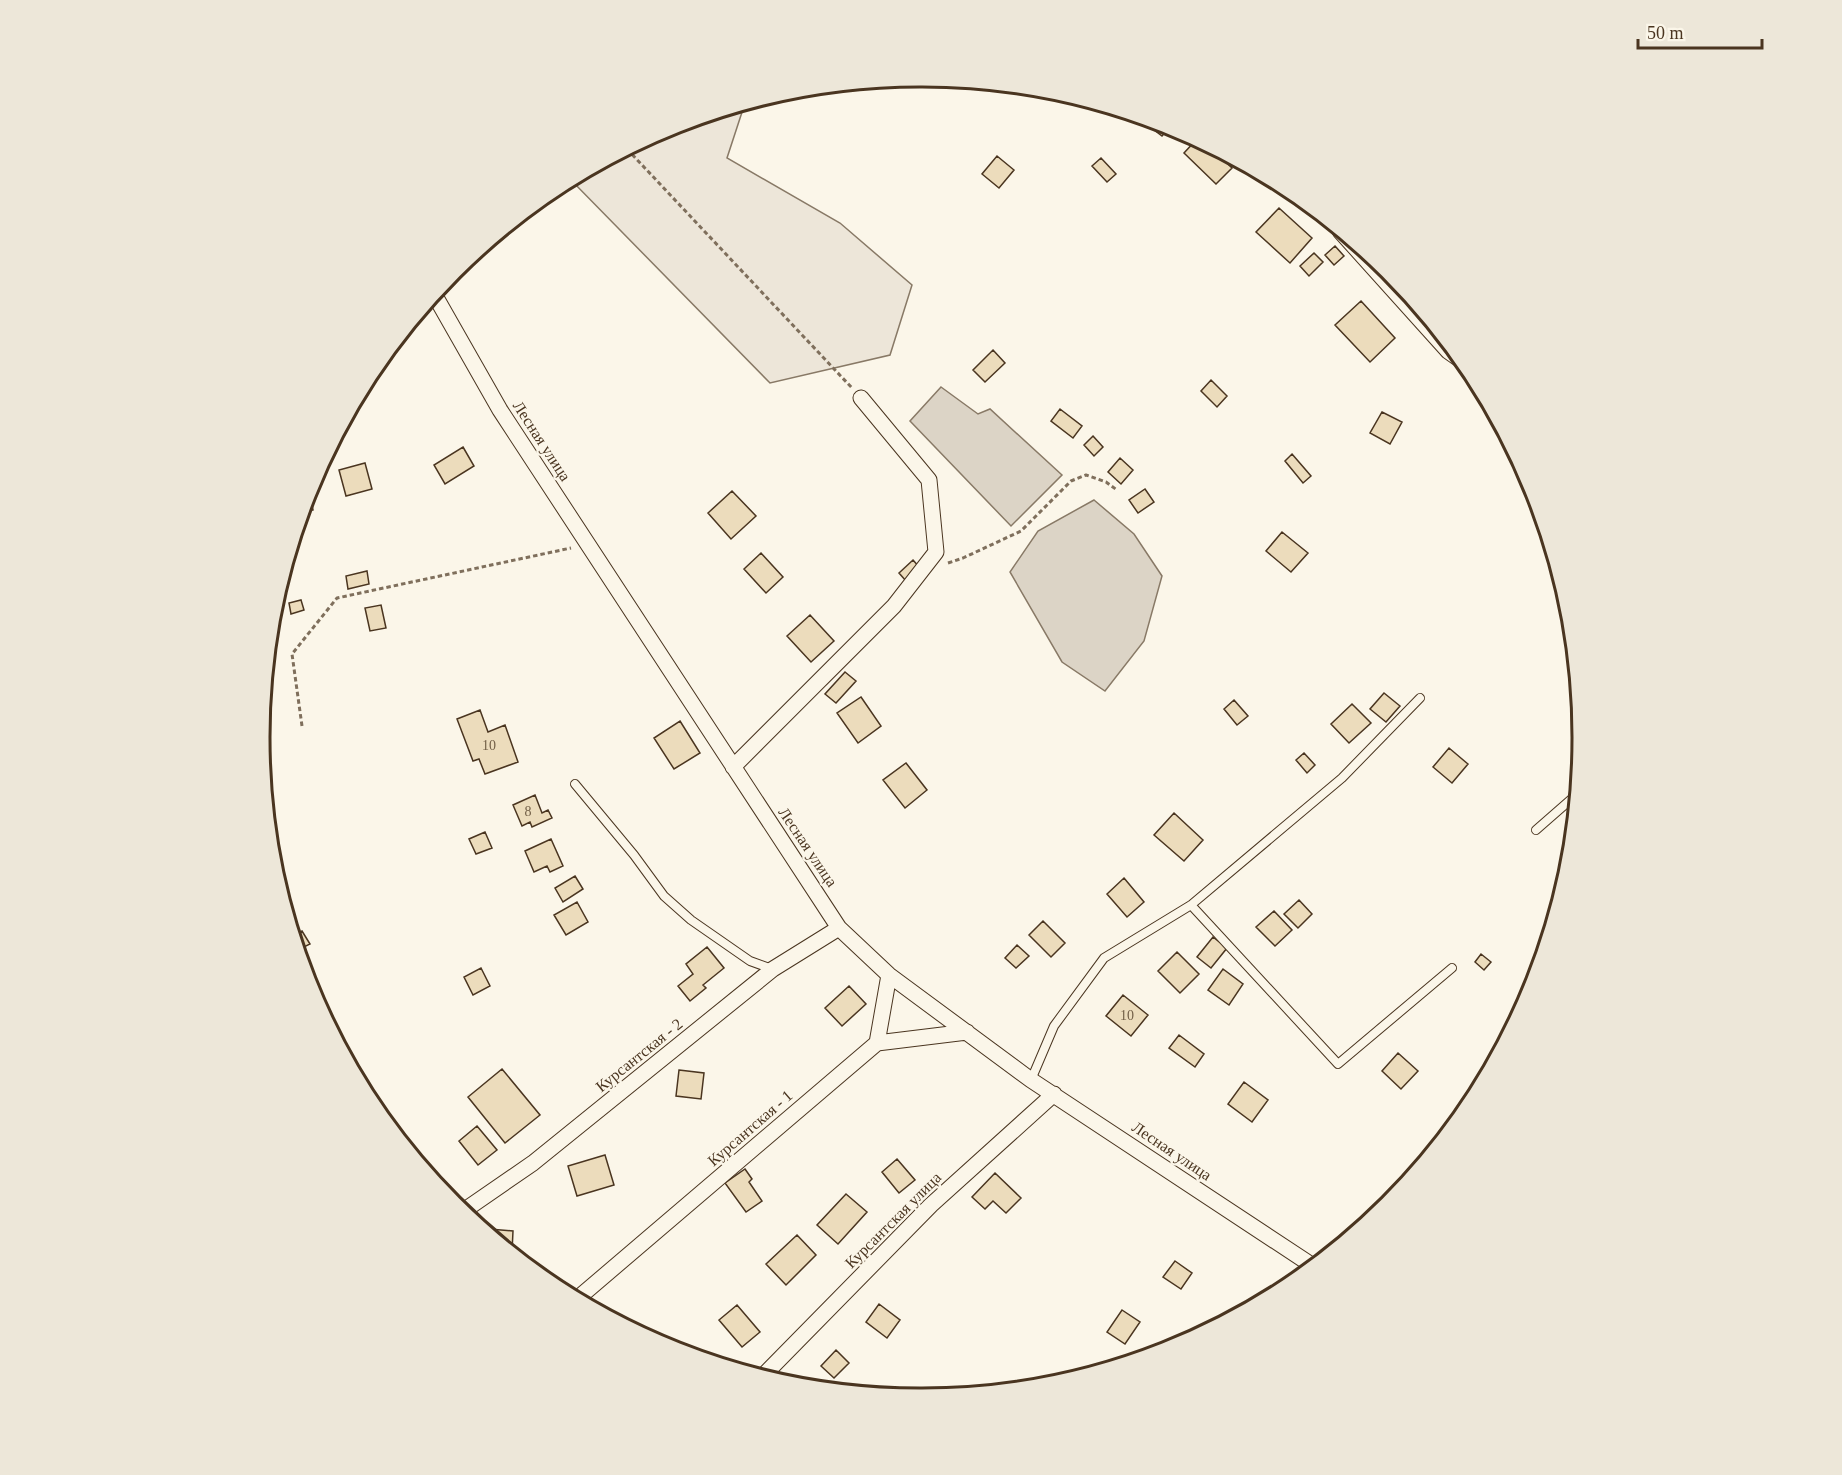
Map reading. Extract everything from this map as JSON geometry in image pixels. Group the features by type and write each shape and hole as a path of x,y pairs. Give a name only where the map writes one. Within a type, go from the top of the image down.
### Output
{"street":[{"name":"Лесная улица","path":"439,302 500,410 839,928 889,975 1031,1080 1306,1261"},
{"path":"733,767 894,606 936,552 928,480 861,398"},
{"name":"Курсантская - 2","path":"470,1206 533,1163 773,969 839,928"},
{"path":"889,975 877,1042 967,1032"},
{"name":"Курсантская - 1","path":"584,1293 877,1042"},
{"name":"Курсантская улица","path":"769,1370 931,1205 1054,1094"}],"lane":[{"path":"1031,1080 1054,1026 1104,958 1191,905 1342,778 1420,698"},
{"path":"575,784 634,855 664,896 691,920 750,961 773,969"},
{"path":"1536,830 1568,802"},
{"path":"1191,905 1338,1064 1452,968"}],"path":[{"path":"632,154 861,398"},
{"path":"920,572 963,558 1021,531 1071,481 1086,475 1106,482 1117,490"},
{"path":"302,726 292,654 337,598 588,544"}],"shaded area":[{"path":"742,113 727,158 840,223 912,285 890,355 770,383 577,186 633,154 672,137"},
{"path":"941,387 978,414 990,409 1062,475 1011,526 910,421"},
{"path":"1094,500 1134,534 1162,576 1144,641 1105,691 1062,662 1010,572 1038,531"}],"building":[{"path":"1191,146 1232,168 1216,184 1184,153"},
{"path":"997,156 1014,170 999,188 982,174"},
{"path":"1101,158 1116,174 1107,182 1092,166"},
{"path":"1279,208 1312,238 1290,263 1256,232"},
{"path":"1335,246 1344,256 1334,265 1325,255"},
{"path":"1314,253 1323,262 1309,276 1300,266"},
{"path":"1361,301 1395,338 1370,362 1335,325"},
{"path":"993,350 1005,363 985,382 973,370"},
{"path":"1211,380 1227,396 1217,407 1201,391"},
{"path":"1060,409 1082,426 1073,438 1051,421"},
{"path":"1382,412 1402,422 1390,444 1370,433"},
{"path":"1093,436 1103,447 1094,456 1084,445"},
{"path":"463,447 474,466 445,484 434,465"},
{"path":"1292,454 1311,476 1303,483 1285,461"},
{"path":"1120,458 1133,470 1121,484 1108,472"},
{"path":"365,463 372,489 346,496 339,470"},
{"path":"1145,489 1154,502 1138,513 1129,500"},
{"path":"732,491 756,516 731,539 708,513"},
{"path":"1282,532 1308,553 1291,572 1266,551"},
{"path":"761,553 783,577 766,593 744,569"},
{"path":"913,560 920,568 906,581 899,573"},
{"path":"367,571 369,584 348,589 346,576"},
{"path":"301,600 304,610 291,614 289,603"},
{"path":"381,605 386,628 370,631 365,608"},
{"path":"810,615 834,641 811,662 787,636"},
{"path":"845,672 856,681 836,703 825,694"},
{"path":"1384,693 1400,706 1386,722 1370,709"},
{"path":"861,697 881,726 858,743 837,713"},
{"path":"1234,700 1248,716 1237,725 1224,709"},
{"path":"1352,704 1371,723 1349,743 1331,724"},
{"path":"480,710 488,732 505,725 518,762 485,774 479,759 473,761 457,719"},
{"path":"680,721 700,753 674,769 654,738"},
{"path":"1449,748 1468,764 1452,783 1433,767"},
{"path":"1304,753 1315,765 1307,773 1296,760"},
{"path":"906,763 927,790 905,808 883,780"},
{"path":"535,795 542,813 548,810 552,818 532,827 530,822 522,826 513,805"},
{"path":"1174,813 1203,840 1184,861 1154,835"},
{"path":"485,832 492,848 476,854 469,839"},
{"path":"551,839 563,866 550,872 547,866 534,872 525,851"},
{"path":"575,876 583,889 563,902 555,888"},
{"path":"1124,878 1144,902 1127,917 1107,894"},
{"path":"1299,900 1312,914 1298,928 1284,914"},
{"path":"577,902 588,922 566,935 554,915"},
{"path":"1274,911 1292,930 1275,946 1256,927"},
{"path":"1043,921 1065,943 1051,957 1029,935"},
{"path":"302,931 310,944 305,947"},
{"path":"1213,937 1227,948 1211,968 1197,957"},
{"path":"1017,945 1029,956 1016,968 1005,958"},
{"path":"707,947 724,968 703,985 706,988 690,1001 678,986 693,974 686,964"},
{"path":"1177,952 1199,974 1180,993 1158,971"},
{"path":"1481,954 1491,962 1484,970 1475,962"},
{"path":"481,968 490,986 473,995 464,977"},
{"path":"1223,969 1243,984 1229,1005 1208,990"},
{"path":"849,986 866,1004 842,1026 825,1008"},
{"path":"1123,995 1148,1015 1131,1036 1106,1016"},
{"path":"1179,1035 1204,1054 1195,1067 1169,1048"},
{"path":"1398,1053 1418,1071 1401,1089 1382,1071"},
{"path":"502,1069 540,1115 505,1143 468,1097"},
{"path":"679,1070 704,1073 701,1099 676,1096"},
{"path":"1244,1082 1268,1100 1252,1122 1228,1104"},
{"path":"477,1126 497,1150 478,1165 459,1141"},
{"path":"605,1155 614,1185 577,1196 568,1166"},
{"path":"897,1159 915,1180 899,1193 882,1172"},
{"path":"745,1169 752,1179 749,1182 762,1201 746,1212 725,1183"},
{"path":"995,1173 1021,1198 1006,1213 993,1201 985,1209 972,1197"},
{"path":"846,1194 867,1212 838,1244 817,1225"},
{"path":"495,1230 513,1231 512,1244"},
{"path":"797,1235 816,1255 786,1285 766,1264"},
{"path":"1175,1261 1192,1273 1181,1289 1163,1277"},
{"path":"879,1304 900,1320 887,1338 866,1322"},
{"path":"737,1305 760,1332 742,1347 719,1320"},
{"path":"1122,1310 1140,1322 1125,1344 1107,1332"},
{"path":"836,1350 849,1363 834,1378 821,1366"}]}
